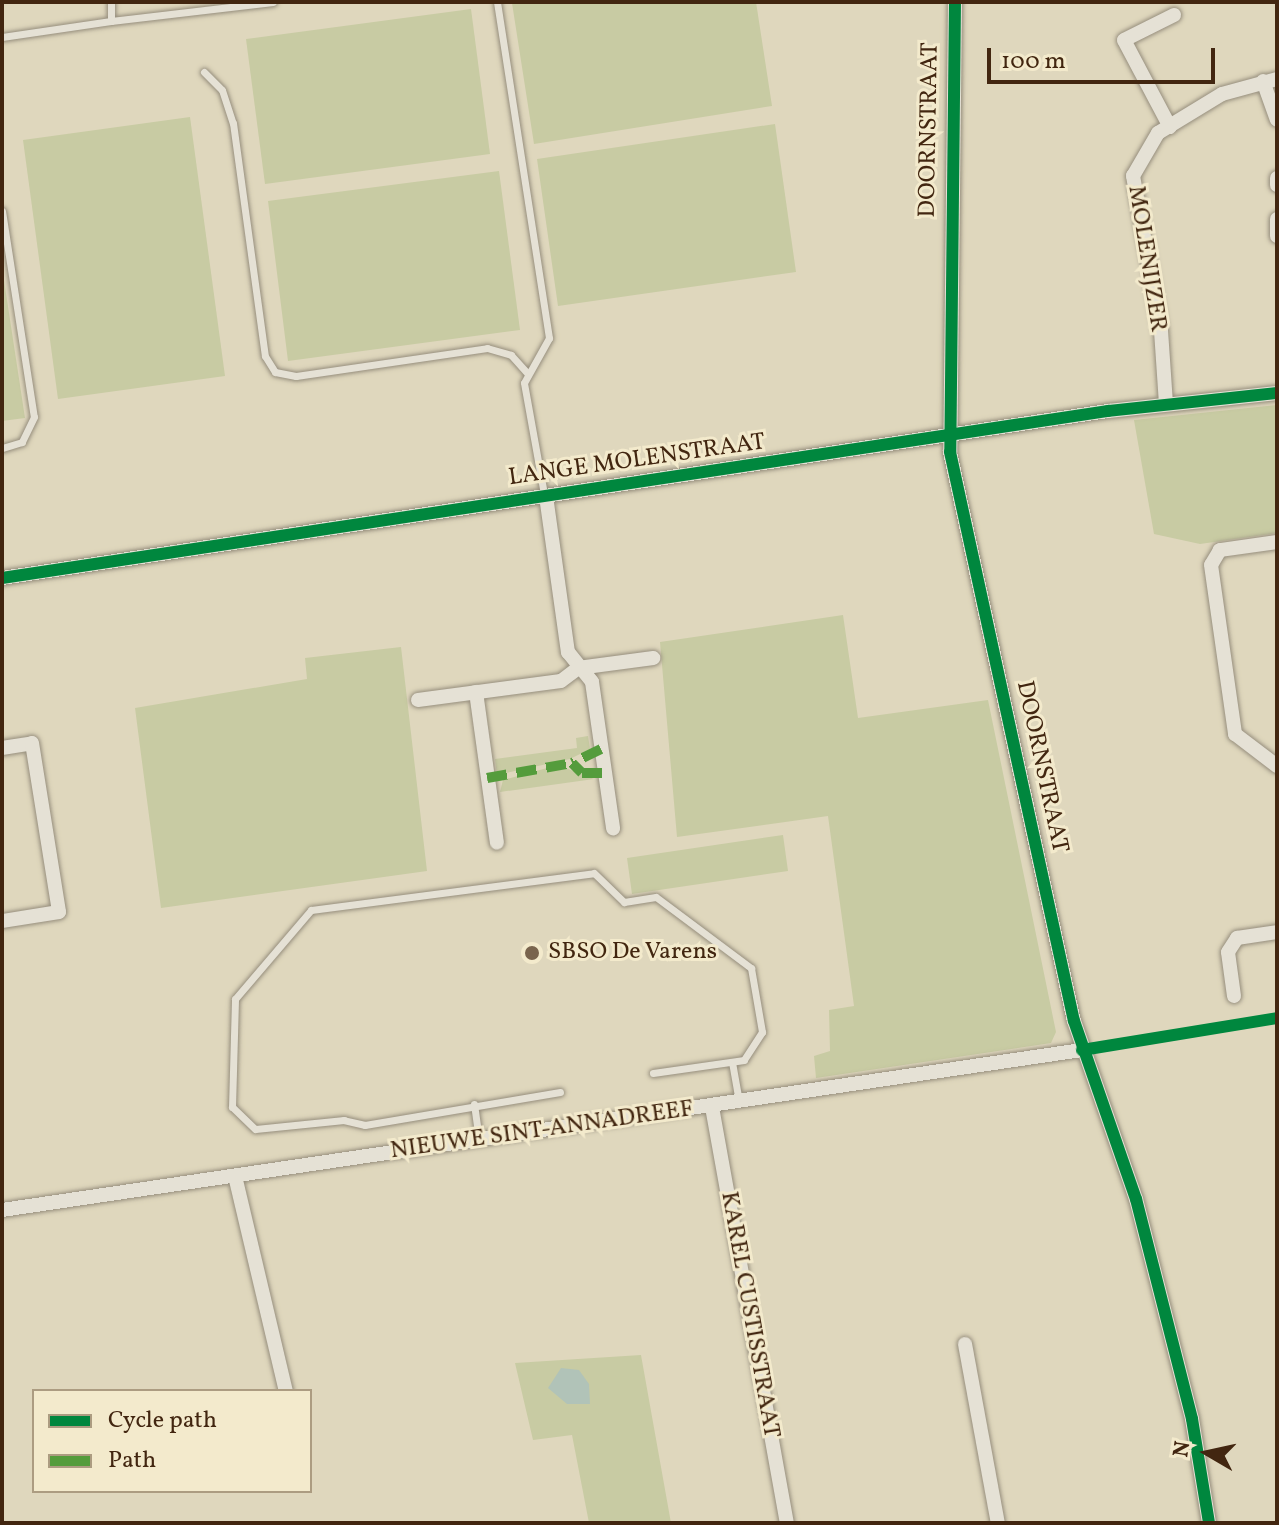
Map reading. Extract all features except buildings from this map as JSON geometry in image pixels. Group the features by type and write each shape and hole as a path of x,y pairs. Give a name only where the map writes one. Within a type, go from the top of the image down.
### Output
{"street":[{"name":"DOORNSTRAAT","path":"955,2 949,438 1082,1050 1136,1199 1192,1419 1209,1523"},
{"path":"1170,127 1124,40 1174,15"},
{"path":"1270,80 1277,120"},
{"name":"MOLENIJZER","path":"1166,404 1154,278 1131,183 1143,151 1170,127 1222,94 1270,80"},
{"path":"1277,178 1277,185"},
{"path":"1277,219 1277,236"},
{"name":"LANGE MOLENSTRAAT","path":"2,578 1166,404 1277,393"},
{"path":"546,496 568,652 592,682 613,828"},
{"path":"1277,542 1220,550 1211,565 1235,734 1277,766"},
{"path":"418,700 561,681 578,668 653,658"},
{"path":"476,692 497,843"},
{"path":"2,748 32,743 59,912 2,921"},
{"path":"1234,996 1228,952 1237,938 1277,932"},
{"name":"NIEUWE SINT-ANNADREEF","path":"2,1210 1082,1050"},
{"name":"KAREL CUSTISSTRAAT","path":"712,1107 787,1523"},
{"path":"235,1176 286,1389"},
{"path":"965,1344 998,1523"}],"lane":[{"path":"111,2 111,21"},
{"path":"2,37 273,2"},
{"path":"497,2 549,338 539,365 527,373"},
{"path":"204,72 222,90 233,123 265,356 275,372 296,376 487,348 511,355 527,373 537,484 546,496"},
{"path":"2,211 34,417 22,442 2,448"},
{"path":"560,1092 474,1104 365,1125 344,1120 255,1129 232,1107 235,999 311,910 594,873 624,902 656,897 751,968 762,1032 744,1060 653,1073"},
{"path":"732,1062 739,1103"},
{"path":"474,1104 479,1141"}],"green space":[{"path":"756,2 772,106 534,144 512,3"},
{"path":"471,9 490,154 265,184 246,39"},
{"path":"190,117 225,376 58,399 23,140"},
{"path":"775,124 796,272 558,306 537,159"},
{"path":"499,171 520,330 288,361 268,201"},
{"path":"2,267 25,418 2,421"},
{"path":"1277,405 1277,533 1200,544 1154,534 1134,420"},
{"path":"843,615 858,718 988,700 1056,1032 1051,1043 816,1078 814,1056 830,1051 829,1010 854,1006 828,816 677,837 660,642"},
{"path":"401,647 427,871 161,908 135,708 307,679 305,658"},
{"path":"588,736 590,749 570,759 497,775 495,759 577,748 576,738"},
{"path":"558,765 594,779 500,792 503,780"},
{"path":"783,835 788,871 632,894 627,858"},
{"path":"641,1355 671,1523 589,1523 572,1435 533,1440 515,1363"}],"shaded area":[{"path":"561,1368 579,1370 589,1384 590,1404 567,1404 548,1388"}],"marked path":[{"path":"601,749 572,763 582,773 605,773"},
{"path":"487,778 572,763"}],"cycle path":[{"path":"955,2 950,452 1074,1021 1136,1199 1192,1419 1209,1523"},
{"path":"2,578 1108,411 1277,393"},
{"path":"1082,1050 1277,1018"}],"place":[{"name":"SBSO De Varens","path":"532,953"}]}
